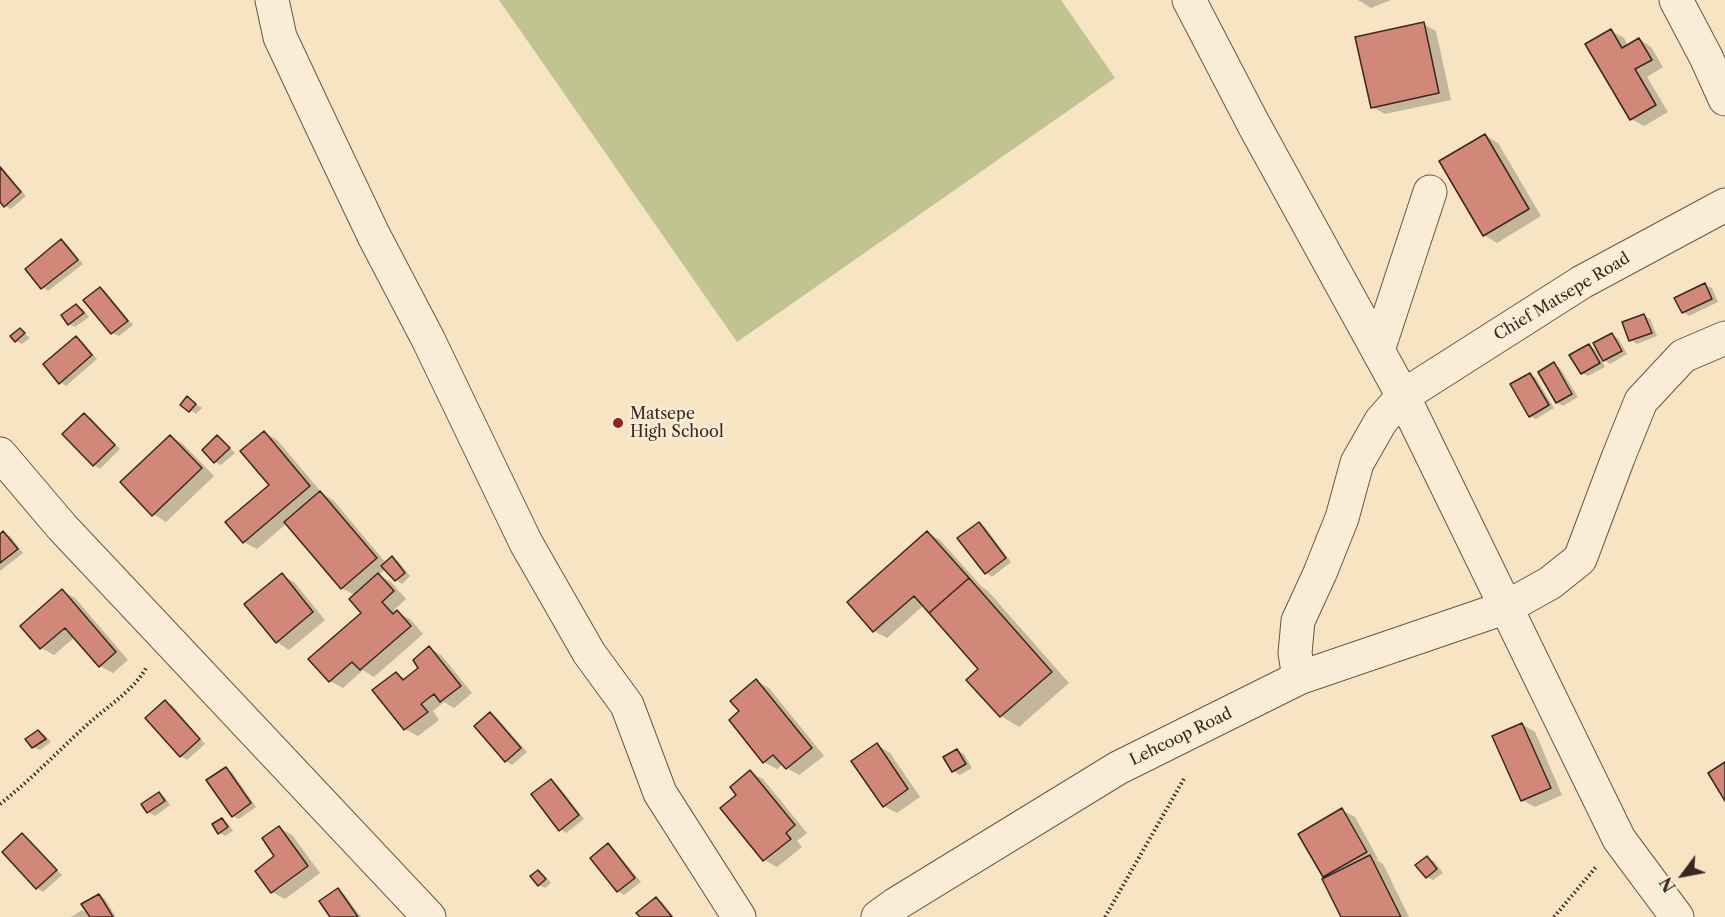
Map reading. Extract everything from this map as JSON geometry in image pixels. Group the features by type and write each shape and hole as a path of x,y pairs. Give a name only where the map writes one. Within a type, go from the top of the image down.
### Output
{"street":[{"path":"272,0 280,37 305,91 526,543 589,653 627,705 660,793 739,917"},
{"path":"1189,0 1254,125 1403,396 1619,839 1677,917"},
{"path":"1676,0 1725,99"},
{"path":"1378,350 1430,192"},
{"name":"Chief Matsepe Road","path":"1299,678 1295,653 1298,621 1342,518 1357,463 1381,421 1403,396 1582,282 1725,205"},
{"name":"Lehcoop Road","path":"878,917 972,856 1118,768 1299,678 1507,607 1550,584 1580,559 1641,401 1683,356 1725,338"},
{"path":"0,454 62,527 429,917"}],"path":[{"path":"0,804 27,783 87,724 140,679 164,634"},
{"path":"1105,917 1189,769"},
{"path":"1554,917 1619,839"}],"green space":[{"path":"499,0 1061,0 1115,78 737,342"}],"building":[{"path":"1424,22 1439,93 1371,108 1355,37"},
{"path":"1611,29 1622,48 1639,38 1652,60 1635,69 1656,105 1630,120 1585,44"},
{"path":"1485,134 1529,209 1483,236 1439,161"},
{"path":"0,167 21,192 4,207 0,202"},
{"path":"61,239 78,260 41,289 25,269"},
{"path":"1705,283 1712,299 1682,313 1674,298"},
{"path":"100,287 128,321 111,334 83,300"},
{"path":"76,304 84,313 68,325 61,315"},
{"path":"1644,314 1652,333 1629,341 1622,322"},
{"path":"20,328 25,333 15,342 10,336"},
{"path":"1612,333 1622,351 1603,361 1593,343"},
{"path":"76,336 92,355 59,384 43,364"},
{"path":"1589,344 1600,363 1581,374 1569,355"},
{"path":"1554,362 1572,394 1556,403 1538,372"},
{"path":"1530,373 1549,405 1529,417 1510,384"},
{"path":"187,396 196,404 189,412 180,405"},
{"path":"84,413 115,445 93,466 62,434"},
{"path":"264,431 310,486 243,543 225,522 269,485 240,451"},
{"path":"170,435 202,468 152,516 120,482"},
{"path":"217,435 230,448 214,463 202,450"},
{"path":"320,491 377,558 341,589 284,522"},
{"path":"979,522 1006,558 985,574 957,538"},
{"path":"3,531 18,549 0,563 0,534"},
{"path":"927,531 969,578 929,613 914,596 873,632 847,602"},
{"path":"392,556 405,573 395,581 381,566"},
{"path":"282,573 313,612 276,643 244,604"},
{"path":"378,573 394,591 382,602 393,614 397,610 411,626 360,670 352,662 329,682 308,659 361,613 349,599"},
{"path":"969,578 1052,672 1000,717 966,680 978,669 929,613"},
{"path":"62,589 116,652 99,667 65,628 40,649 20,626"},
{"path":"429,646 461,686 440,702 434,694 421,704 428,712 404,730 372,690 396,672 403,680 418,668 413,660"},
{"path":"756,679 812,748 786,769 773,755 763,763 729,720 739,711 730,701"},
{"path":"165,700 200,739 180,757 145,718"},
{"path":"490,712 521,748 505,762 474,726"},
{"path":"1522,723 1551,788 1521,801 1492,736"},
{"path":"38,730 46,739 32,748 25,739"},
{"path":"877,743 908,789 883,807 851,761"},
{"path":"957,749 966,764 952,772 943,757"},
{"path":"1725,762 1725,801 1708,773"},
{"path":"226,767 251,803 232,817 206,780"},
{"path":"750,770 795,825 786,833 791,839 763,861 720,808 736,795 730,787"},
{"path":"551,779 579,815 559,831 531,794"},
{"path":"159,792 165,801 147,813 141,804"},
{"path":"1342,808 1367,852 1323,877 1298,834"},
{"path":"222,818 228,827 218,834 212,824"},
{"path":"279,826 308,866 271,893 255,871 274,856 262,838"},
{"path":"22,833 57,870 36,889 2,852"},
{"path":"608,843 635,878 617,892 590,858"},
{"path":"1370,855 1401,917 1341,917 1322,879"},
{"path":"1427,856 1437,869 1426,878 1415,865"},
{"path":"538,870 546,879 538,886 530,876"},
{"path":"338,888 358,917 330,917 319,901"},
{"path":"99,894 113,917 90,917 81,904"},
{"path":"656,897 672,917 640,917 636,913"}],"place":[{"name":"Matsepe High School","path":"618,423"}]}
